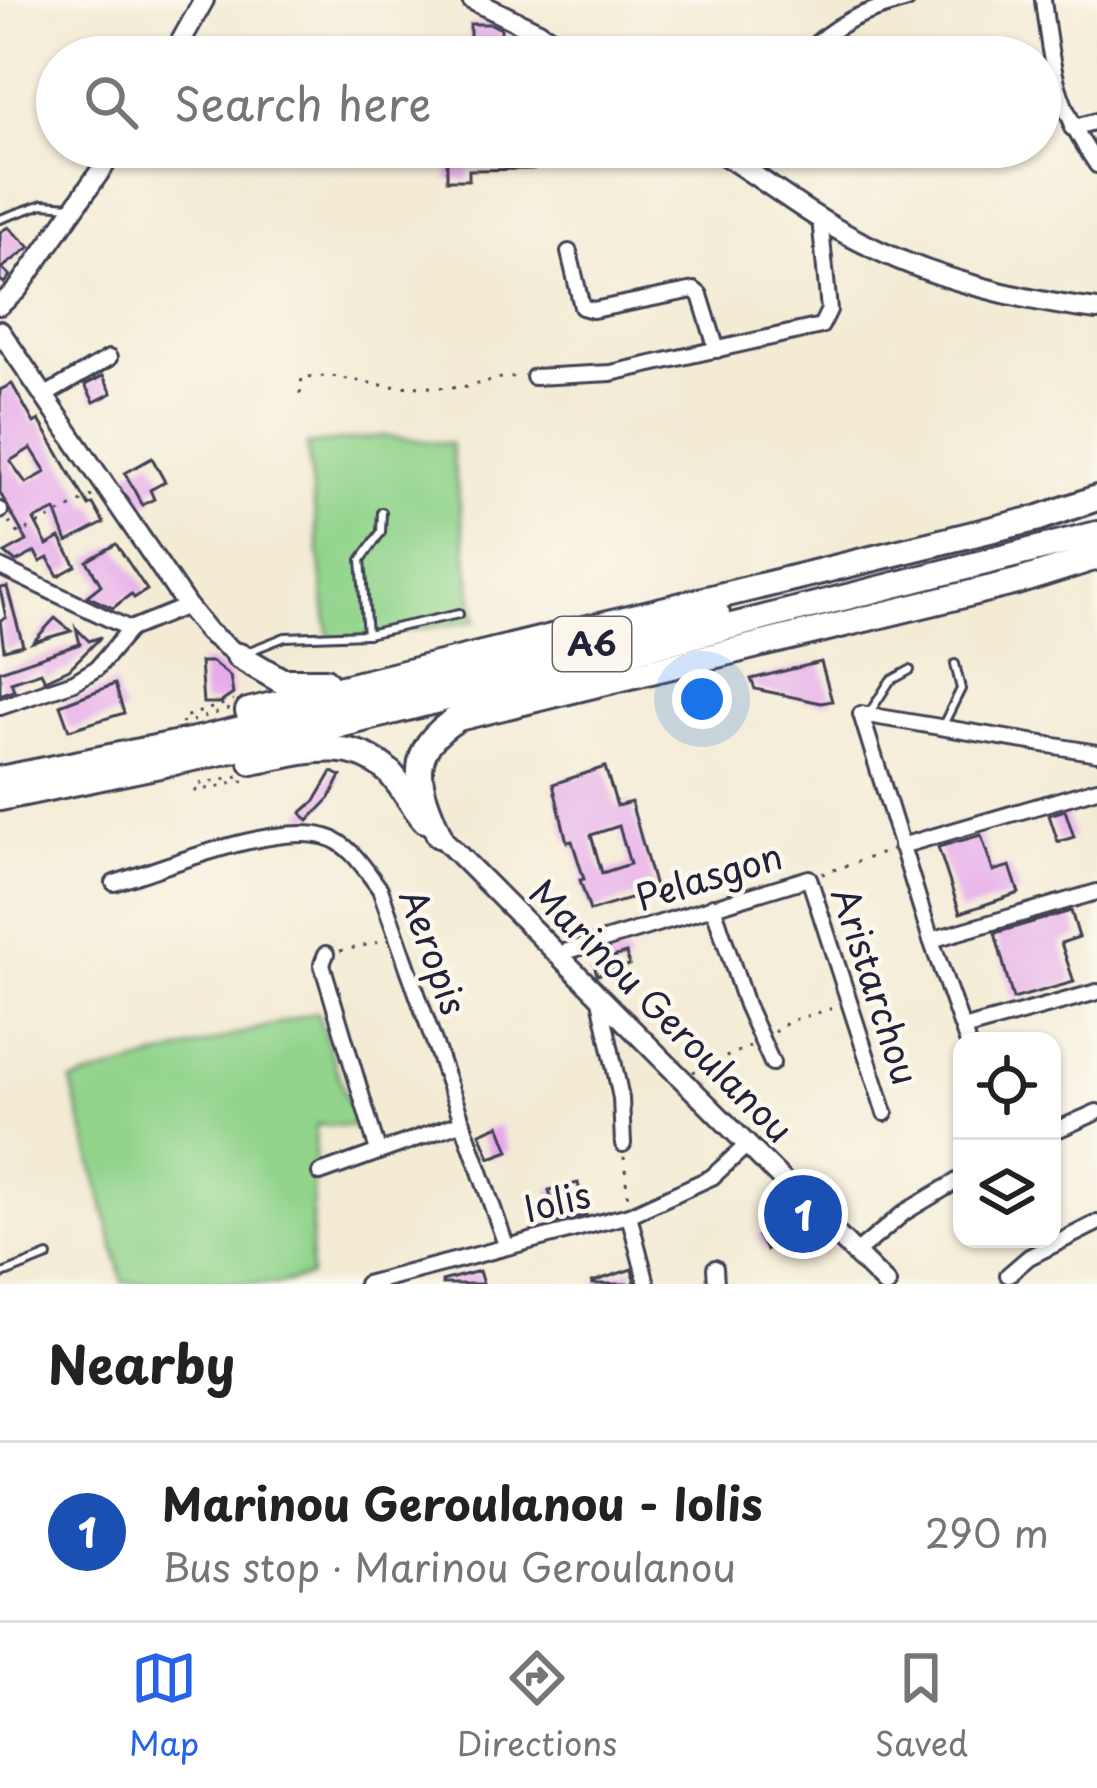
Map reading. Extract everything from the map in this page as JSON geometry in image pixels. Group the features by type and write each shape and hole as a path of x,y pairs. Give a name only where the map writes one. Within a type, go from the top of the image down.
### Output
{"highway":[{"path":"85,763 191,726 377,676 1039,518 1097,498"},
{"name":"A6","path":"0,778 200,740 1060,530 1097,516"},
{"name":"A6","path":"0,798 276,741 1097,534"},
{"path":"439,835 419,775 423,749 435,732 458,718 1017,582 1097,557"},
{"path":"238,656 282,681 377,676"},
{"path":"276,741 523,700"},
{"path":"0,811 319,749 349,748 374,758 439,835"}],"street":[{"path":"184,36 204,0"},
{"path":"472,0 545,36"},
{"path":"823,36 853,16 907,0"},
{"path":"1043,0 1048,36"},
{"path":"1061,100 1072,128 1097,165"},
{"path":"1072,128 1097,121"},
{"path":"0,305 17,290 103,168"},
{"path":"746,168 820,218 898,260 973,283 1097,310"},
{"path":"534,377 611,374 821,326 827,320 820,218"},
{"path":"569,252 582,307 593,310 694,290 700,295 717,350"},
{"path":"0,331 187,606 208,632 238,656"},
{"path":"44,396 110,358"},
{"path":"3,574 130,629"},
{"path":"0,707 74,682 97,668 130,629 187,606"},
{"path":"964,1032 931,940 864,714 1097,753"},
{"path":"902,846 1097,789"},
{"name":"Aeropis","path":"114,884 278,834 328,837 355,856 380,889 506,1246"},
{"name":"Marinou Geroulanou","path":"439,835 886,1284"},
{"name":"Pelasgon","path":"558,954 809,878"},
{"name":"Aristarchou","path":"809,878 885,1113"},
{"path":"931,940 1097,892"},
{"path":"713,906 746,1005 772,1063"},
{"path":"326,954 322,964 346,1055 378,1151"},
{"path":"974,1032 1097,992"},
{"path":"599,995 621,1098 623,1144"},
{"path":"1061,1128 1097,1112"},
{"path":"320,1173 463,1122"},
{"name":"Iolis","path":"366,1284 629,1215 712,1178 747,1145"},
{"path":"856,1252 905,1212 953,1183"},
{"path":"629,1215 646,1284"},
{"path":"1008,1276 1029,1257 1097,1223"}],"lane":[{"path":"537,31 537,36"},
{"path":"0,219 43,204 76,208"},
{"path":"367,634 361,560 381,532 382,512"},
{"path":"238,656 285,637 367,634 459,614"},
{"path":"942,727 961,689 955,664"},
{"path":"864,714 890,681 910,670"},
{"path":"0,1275 48,1256"}],"path":[{"path":"300,394 302,377 462,388 505,377 534,377"},
{"path":"0,510 19,534 107,488"},
{"path":"234,701 181,718 182,724 247,704"},
{"path":"262,778 196,791 195,785 265,770"},
{"path":"809,878 902,846"},
{"path":"326,954 397,938"},
{"path":"623,1144 629,1215"}],"green space":[{"path":"383,436 451,444 476,621 329,641 307,445"},
{"path":"317,1012 356,1126 316,1125 310,1276 278,1284 123,1282 71,1082"}],"building":[{"path":"470,24 501,29 501,36 470,36"},
{"path":"447,168 534,168 469,170 469,180 447,180"},
{"path":"8,227 30,247 2,268 10,276 4,283 0,280 0,232"},
{"path":"103,376 112,393 94,402 85,385"},
{"path":"12,384 104,523 67,542 55,510 34,520 47,545 60,538 76,566 58,576 48,558 40,562 35,552 16,562 5,553 27,541 0,493 0,390","holes":["31,448 46,472 26,483 10,461"]},
{"path":"152,458 165,482 150,490 154,499 142,505 125,473"},
{"path":"116,544 147,590 134,598 131,594 113,608 87,596 101,585 87,561"},
{"path":"7,587 23,645 4,650 0,620 6,618 0,588"},
{"path":"55,618 71,631 33,642"},
{"path":"76,628 89,641 101,637 69,669 45,680 41,672 11,682 14,690 0,695 0,671 80,644"},
{"path":"200,662 212,662 230,676 233,694 220,703 203,703"},
{"path":"821,662 832,701 821,703 755,689 751,679"},
{"path":"115,684 124,713 69,730 60,705"},
{"path":"605,767 617,806 631,802 656,891 590,911 553,784","holes":["619,826 630,864 602,873 591,835"]},
{"path":"332,772 341,776 330,798 308,821 301,813 315,801"},
{"path":"1065,810 1074,837 1058,842 1049,815"},
{"path":"981,835 993,871 1010,866 1019,893 960,913 938,847"},
{"path":"1071,911 1079,937 1061,943 1074,982 1013,999 995,933"},
{"path":"626,953 629,965 597,975 594,963"},
{"path":"499,1125 509,1151 490,1158 480,1133"},
{"path":"578,1183 586,1215 557,1222 549,1190"},
{"path":"796,1213 804,1227 766,1250 758,1236"},
{"path":"632,1269 635,1284 592,1284 592,1282"},
{"path":"479,1271 483,1284 442,1284 442,1281"}],"place":[{"name":"Marinou Geroulanou - Iolis","path":"803,1214"}]}
